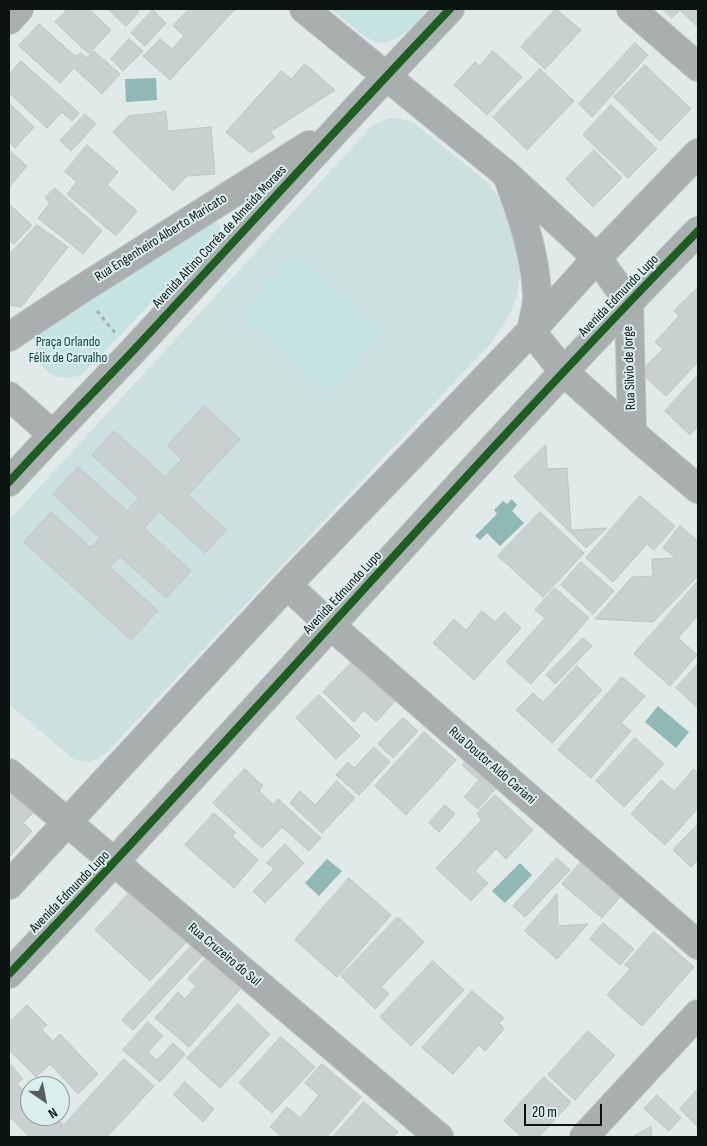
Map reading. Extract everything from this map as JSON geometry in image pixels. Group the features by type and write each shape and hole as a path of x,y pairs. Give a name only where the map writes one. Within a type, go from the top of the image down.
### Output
{"street":[{"path":"9,20 19,9"},
{"path":"304,9 506,174 597,258 628,302"},
{"name":"Avenida Altino Corrêa de Almeida Moraes","path":"9,482 450,9"},
{"path":"631,9 698,67"},
{"name":"Rua Engenheiro Alberto Maricato","path":"9,337 340,126"},
{"path":"9,885 287,585 531,331 597,258 698,153"},
{"path":"506,174 530,245 538,295 531,331"},
{"name":"Avenida Edmundo Lupo","path":"9,974 115,863 628,302 698,231"},
{"name":"Rua Silvio de Jorge","path":"628,302 632,433"},
{"name":"Rua Silvio de Jorge","path":"531,331 564,372 698,489"},
{"path":"9,396 52,434"},
{"name":"Rua Doutor Aldo Cariani","path":"287,585 330,626 698,946"},
{"name":"Rua Cruzeiro do Sul","path":"9,773 439,1137"},
{"path":"584,1137 698,1014"}],"path":[{"path":"80,290 130,353"}],"shaded area":[{"path":"156,78 157,100 126,102 125,79"},
{"path":"389,118 402,119 414,123 488,183 500,198 510,215 520,252 518,291 512,310 491,343 106,753 98,759 88,762 73,759 9,704 9,520 372,126"},
{"path":"512,499 517,505 512,511 524,523 500,546 487,533 480,540 475,536 497,514 494,510 503,501 507,504"},
{"path":"658,706 689,732 676,748 645,722"},
{"path":"327,859 342,871 319,896 305,883"},
{"path":"520,863 532,875 505,903 492,891"}],"green space":[{"path":"331,9 428,9 410,28 396,39 379,43 366,37"},
{"name":"Praça Orlando Félix de Carvalho","path":"211,222 216,222 220,226 220,231 82,375 62,377 47,371 38,357 37,337"},
{"path":"296,254 384,333 329,393 242,314"}],"building":[{"path":"68,9 89,9 111,30 89,54 55,22"},
{"path":"108,9 135,9 139,12 126,26"},
{"path":"189,9 235,9 170,80 143,56 160,39 172,49 184,36 173,26"},
{"path":"556,9 581,30 545,69 521,47"},
{"path":"663,9 698,9 698,27 680,10 672,18"},
{"path":"153,10 166,23 145,46 131,33"},
{"path":"39,24 75,56 81,53 87,58 94,51 120,74 102,94 74,68 60,83 19,46"},
{"path":"129,39 143,51 123,71 111,59"},
{"path":"635,43 648,55 592,117 579,104"},
{"path":"493,51 522,77 487,115 454,85 475,62 479,66"},
{"path":"21,61 79,113 72,121 62,112 47,128 9,93 9,75"},
{"path":"305,64 335,90 270,132 275,137 251,153 226,132 281,71 291,79"},
{"path":"645,65 691,109 660,141 614,97"},
{"path":"540,69 574,101 527,150 493,117"},
{"path":"9,103 34,127 15,148 9,142"},
{"path":"611,105 657,149 628,178 583,135"},
{"path":"166,112 168,131 211,127 215,174 187,176 173,191 113,132 129,116"},
{"path":"85,114 96,124 71,151 60,141"},
{"path":"87,145 118,172 107,185 137,211 116,236 67,194 77,182 65,172"},
{"path":"9,150 27,166 9,187"},
{"path":"594,150 622,178 593,207 566,179"},
{"path":"55,188 102,231 83,254 38,218 50,203 45,198"},
{"path":"9,204 32,225 14,244 9,240"},
{"path":"37,225 68,247 21,307 9,305 9,255"},
{"path":"698,287 698,362 666,396 640,372 663,349 655,342 679,316 674,311"},
{"path":"698,375 698,426 690,435 665,411"},
{"path":"204,406 240,439 188,495 226,530 205,553 159,511 144,528 191,571 166,598 120,556 110,567 158,611 131,640 24,542 51,512 91,548 100,538 53,494 78,467 127,511 139,498 92,455 114,431 165,477 182,459 168,446"},
{"path":"546,445 547,469 567,468 571,530 607,528 586,548 514,477"},
{"path":"640,496 675,526 654,550 647,544 613,582 586,558"},
{"path":"540,512 584,553 543,597 498,556"},
{"path":"680,526 698,541 698,576 653,622 595,619 632,577 653,576 652,559 676,558 663,548"},
{"path":"581,562 614,591 593,614 561,585"},
{"path":"698,581 698,615 678,638 697,655 670,686 634,654"},
{"path":"555,588 589,618 531,684 506,662 545,618 535,610"},
{"path":"482,611 495,622 504,612 521,628 474,680 433,643 454,619 466,630"},
{"path":"583,638 592,646 555,684 546,675"},
{"path":"356,658 398,698 376,722 364,710 354,722 323,692"},
{"path":"577,666 602,690 552,743 516,710 533,693 543,702"},
{"path":"698,666 698,708 676,688"},
{"path":"622,677 645,696 621,723 631,731 591,778 558,750"},
{"path":"319,695 360,736 336,759 296,718"},
{"path":"403,718 418,731 393,758 378,744"},
{"path":"424,732 456,760 406,815 375,786"},
{"path":"635,738 664,764 624,807 596,781"},
{"path":"374,747 390,762 359,795 336,775 348,762 354,768"},
{"path":"472,754 503,780 478,809 464,797 479,780 462,765"},
{"path":"245,769 263,786 259,791 274,805 278,799 321,838 309,851 282,827 262,848 213,803"},
{"path":"694,769 698,774 698,808 665,845 631,814 661,780 674,791"},
{"path":"337,781 355,798 322,833 290,803 300,791 315,805"},
{"path":"9,786 36,810 23,823 32,831 9,857"},
{"path":"495,795 533,830 506,859 496,849 475,871 488,883 471,901 436,868 482,820 477,814"},
{"path":"445,805 455,814 439,832 429,823"},
{"path":"214,813 236,833 232,836 258,860 234,888 185,845"},
{"path":"698,824 698,859 691,867 673,850"},
{"path":"285,844 304,863 265,903 253,891 274,869 267,863"},
{"path":"587,855 627,889 602,918 562,884"},
{"path":"557,858 570,870 525,917 513,906"},
{"path":"349,878 391,915 337,977 295,940"},
{"path":"135,887 190,938 150,981 95,930"},
{"path":"557,894 558,926 588,924 557,959 525,931"},
{"path":"398,917 424,942 381,987 389,994 375,1009 341,976"},
{"path":"603,923 634,949 620,965 590,939"},
{"path":"654,932 694,967 642,1026 607,995 630,969 625,965"},
{"path":"196,941 207,951 133,1030 122,1020"},
{"path":"207,958 241,988 189,1047 155,1018 178,992 185,999 196,986 188,979"},
{"path":"433,961 464,990 411,1046 380,1017"},
{"path":"472,991 504,1018 499,1023 504,1029 485,1051 479,1045 453,1074 422,1048"},
{"path":"238,1004 270,1034 220,1088 187,1058"},
{"path":"27,1005 47,1025 42,1030 53,1041 60,1034 98,1074 78,1094 70,1085 70,1076 61,1076 50,1064 35,1076 9,1050 9,1023"},
{"path":"148,1022 163,1036 148,1052 157,1060 173,1043 185,1054 160,1082 123,1050"},
{"path":"588,1031 615,1055 575,1100 548,1075"},
{"path":"281,1037 315,1067 272,1113 239,1083"},
{"path":"124,1059 154,1086 107,1137 53,1137 63,1126 70,1126 70,1118"},
{"path":"322,1064 361,1097 327,1137 282,1137 270,1127 287,1107 300,1118 319,1095 305,1083"},
{"path":"11,1065 20,1076 20,1082 17,1084 20,1087 20,1126 62,1126 50,1137 29,1137 9,1116 9,1067"},
{"path":"544,1077 571,1102 539,1137 522,1137 504,1121"},
{"path":"185,1082 214,1109 203,1122 174,1095"},
{"path":"698,1089 698,1127 680,1109"},
{"path":"657,1095 681,1118 669,1131 644,1109"},
{"path":"364,1102 398,1132 393,1137 333,1137"},
{"path":"651,1127 652,1137 632,1137"}],"cycle path":[{"path":"9,482 450,9"},
{"path":"9,974 182,789 610,322 698,231"}]}
